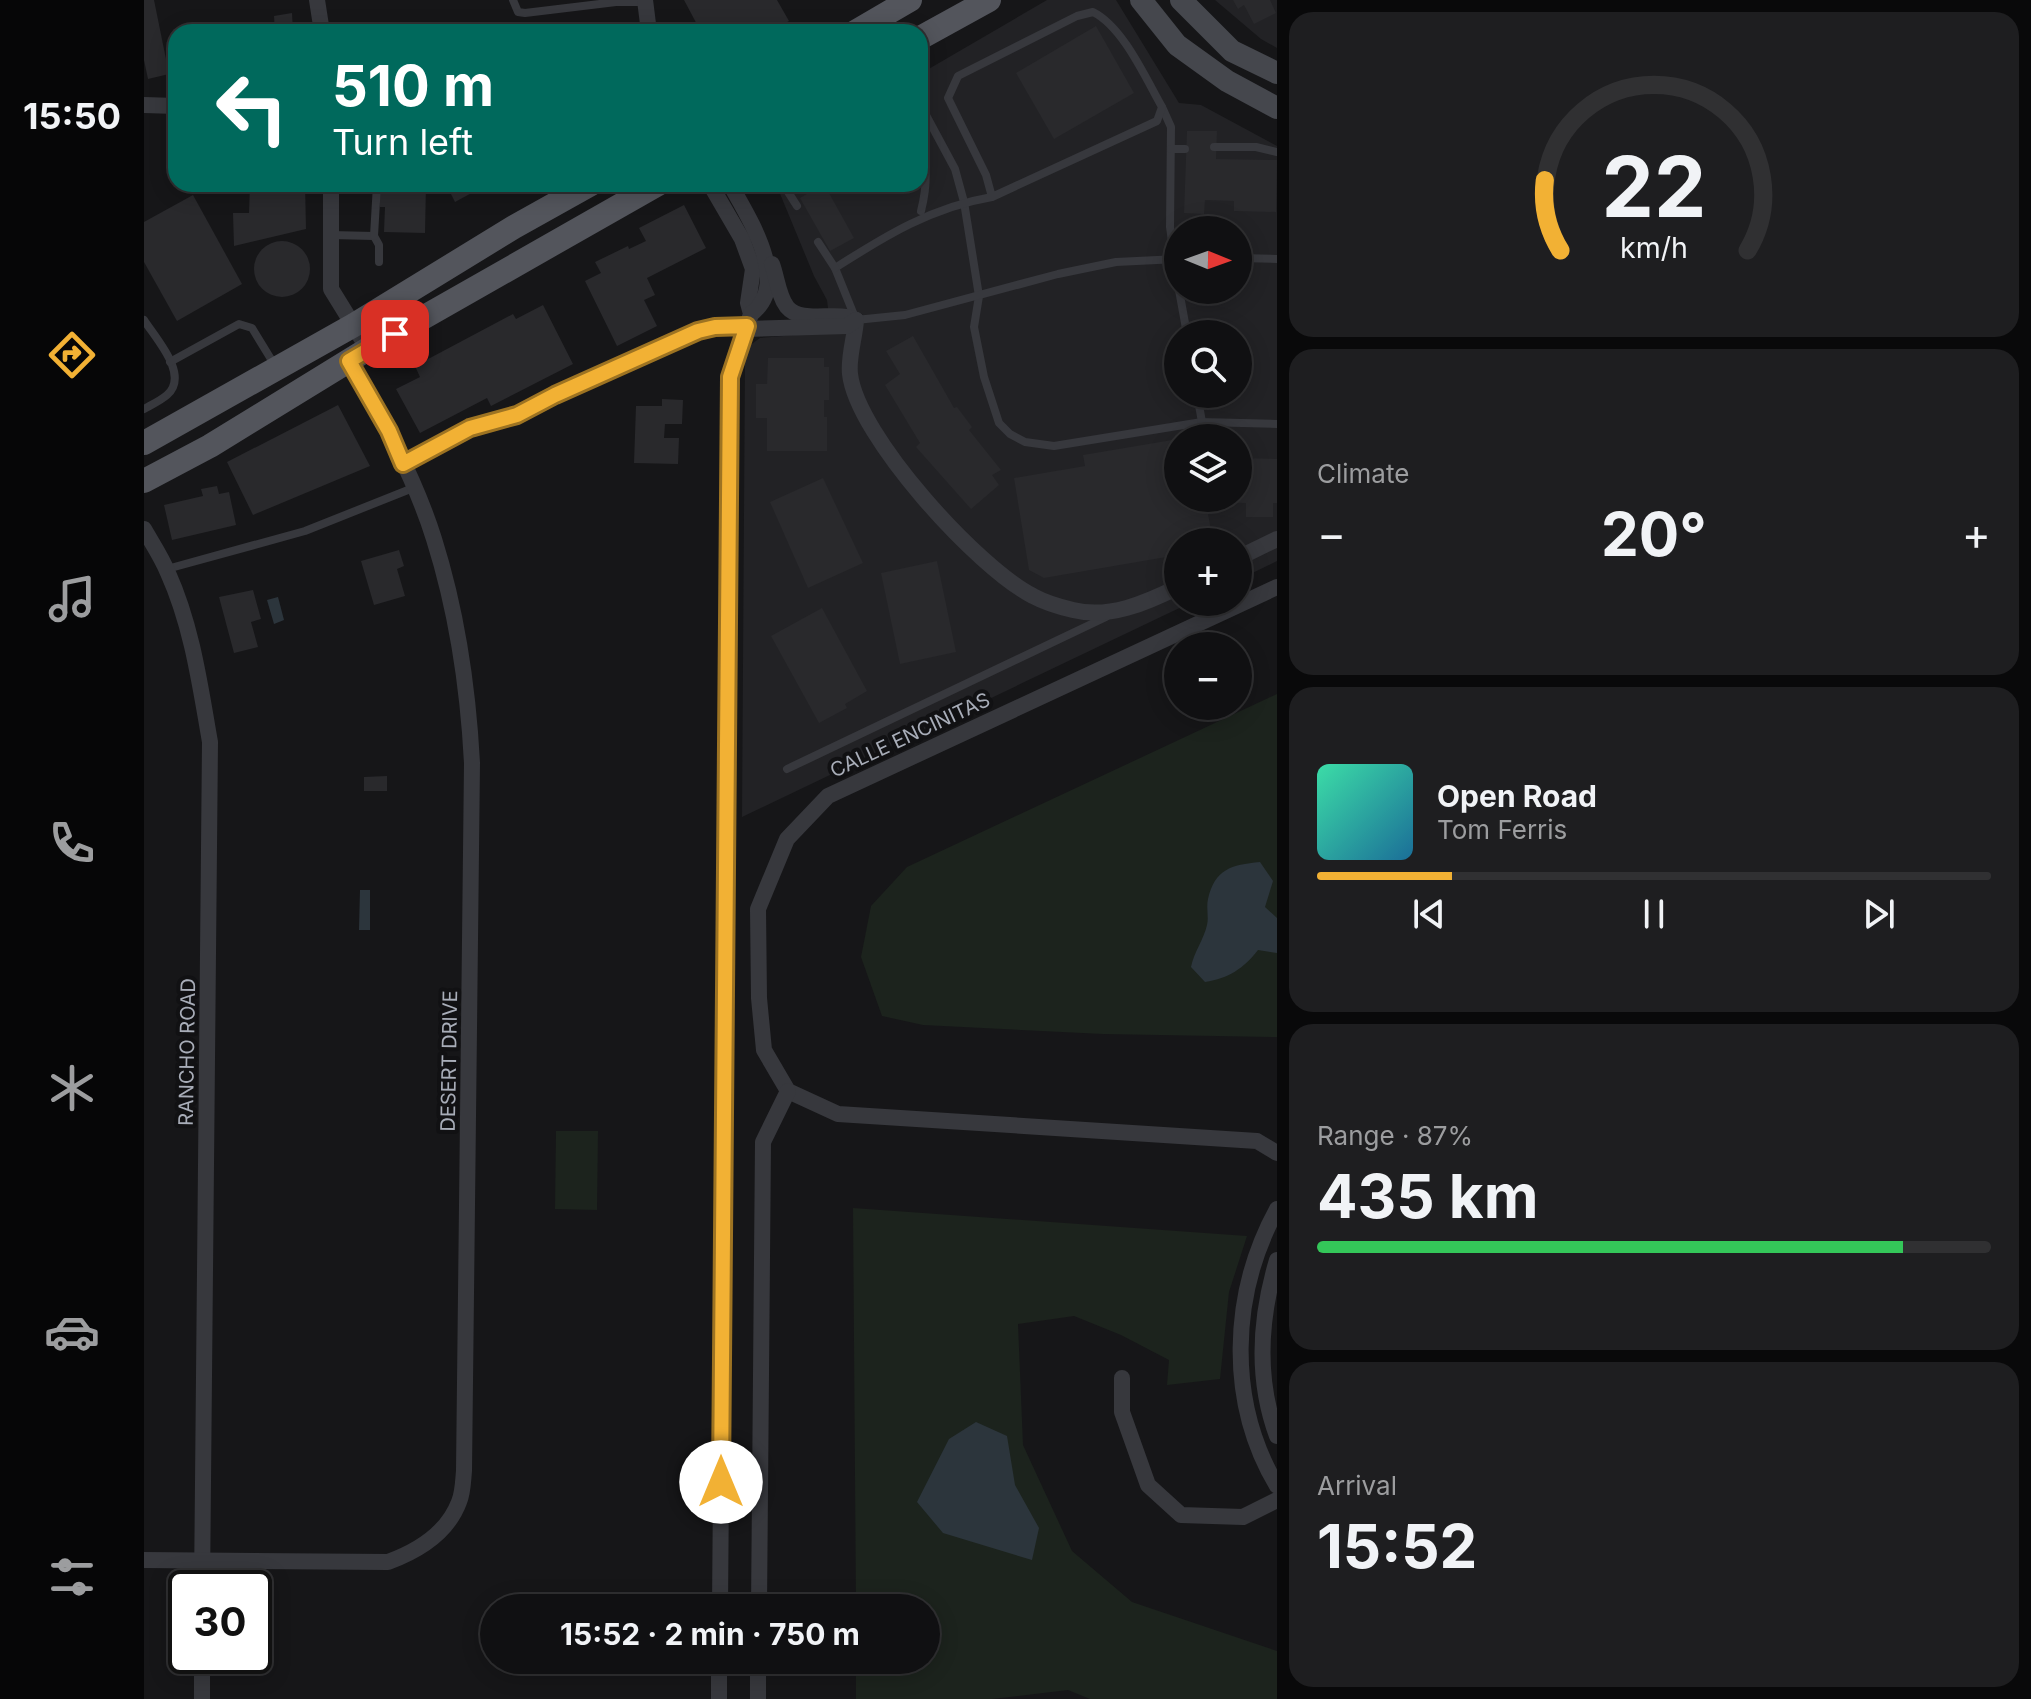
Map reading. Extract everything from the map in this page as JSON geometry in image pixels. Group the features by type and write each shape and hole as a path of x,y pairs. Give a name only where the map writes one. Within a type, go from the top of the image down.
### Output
{"main road":[{"path":"869,24 910,0"},
{"path":"928,34 989,0"},
{"path":"1141,0 1177,45 1227,81 1277,108"},
{"path":"1181,0 1232,51 1277,73"},
{"path":"144,443 354,325 577,192"},
{"path":"144,481 210,446 359,355 644,192"}],"street":[{"path":"317,0 321,24"},
{"path":"645,1 648,24"},
{"path":"144,105 168,106"},
{"name":"DESERT DRIVE","path":"144,1560 388,1562 416,1552 443,1529 459,1502 464,1471 472,763 470,712 457,625 434,537 359,355 354,325 331,289 331,192"},
{"path":"715,192 749,253 753,269 748,323 730,377 720,1594"},
{"path":"734,192 773,266 789,309 803,316 846,315 856,320"},
{"path":"748,323 761,307 766,283 764,250"},
{"path":"748,323 847,326 856,320"},
{"path":"856,320 850,374 864,412 900,470 956,534 990,567 1033,596 1075,611 1118,612 1164,593"},
{"name":"RANCHO ROAD","path":"144,529 167,569 194,654 210,742 202,1570"},
{"path":"1252,551 1277,539"},
{"name":"CALLE ENCINITAS","path":"788,1091 764,1050 759,998 758,909 787,839 828,796 1277,587"},
{"path":"759,1594 763,1142 788,1091 838,1114 1257,1141 1277,1153"},
{"path":"1277,1209 1253,1265 1243,1304 1239,1340 1241,1373 1252,1434 1277,1486"},
{"path":"1277,1260 1267,1294 1262,1360 1277,1436"},
{"path":"1122,1378 1122,1412 1148,1485 1181,1515 1243,1517 1277,1500"},
{"path":"202,1674 202,1699"},
{"path":"719,1674 719,1699"},
{"path":"758,1674 758,1699"}],"lane":[{"path":"513,0 518,12 525,13 616,1 645,1"},
{"path":"992,197 986,175 948,98 958,76 1077,16 1093,12 1107,19 1137,63 1171,127 1170,216"},
{"path":"835,268 924,216 964,202 992,197 1157,121 1162,107"},
{"path":"928,119 955,169 964,202 979,296 974,327 984,377 999,423 1010,434 1025,442 1054,446 1202,422 1277,424"},
{"path":"1214,147 1256,147 1277,152"},
{"path":"1171,149 1185,149"},
{"path":"377,192 374,236 379,245 379,262"},
{"path":"788,192 797,206"},
{"path":"921,211 926,192"},
{"path":"331,235 374,236"},
{"path":"818,242 835,268 856,320 905,315 1058,274 1116,262 1164,260"},
{"path":"1252,258 1277,259"},
{"path":"144,320 170,362 175,378 168,394 144,409"},
{"path":"403,464 470,428 517,415 698,331 748,323"},
{"path":"170,362 239,324 252,328 277,369"},
{"path":"1200,408 1202,422"},
{"path":"167,569 305,531 413,488"},
{"path":"787,769 1118,612"}],"shaded area":[{"path":"1047,0 1116,0 1179,103 1201,105 1277,146 1277,561 1252,573 1252,528 1164,528 1164,615 742,817 745,360 749,346 760,338 831,332 827,300 779,192 928,192 928,69"},
{"path":"1215,0 1277,0 1277,48 1261,39"},
{"path":"278,597 284,620 274,624 267,600"},
{"path":"1277,694 1277,1037 1103,1034 923,1025 882,1016 861,957 871,906 907,867 1221,720 1252,720 1252,706"},
{"path":"1260,862 1273,881 1265,907 1277,918 1277,953 1258,950 1235,972 1205,982 1191,967 1207,925 1207,902 1211,889 1226,870"},
{"path":"360,890 370,890 370,930 359,930"},
{"path":"556,1131 598,1131 597,1210 555,1209"},
{"path":"853,1208 1247,1236 1229,1292 1220,1379 1167,1385 1169,1360 1121,1335 1074,1316 1018,1324 1023,1445 1072,1551 1132,1602 1277,1651 1277,1699 1090,1699 1068,1690 992,1699 856,1699 856,1674 940,1674 940,1594 856,1594"},
{"path":"976,1422 1007,1436 1015,1485 1039,1528 1032,1560 943,1533 917,1502 949,1439"}],"building":[{"path":"144,0 154,0 168,74 148,79 144,60"},
{"path":"684,0 777,0 789,21 783,24 697,24"},
{"path":"1233,0 1270,0 1276,13 1254,24 1244,5 1238,9"},
{"path":"292,13 293,24 274,24 274,16"},
{"path":"1096,26 1134,93 1054,139 1016,73"},
{"path":"1187,131 1217,131 1216,159 1277,160 1276,212 1234,211 1234,201 1205,200 1204,214 1184,213"},
{"path":"250,192 305,192 306,229 234,246 233,213 249,213"},
{"path":"380,192 426,192 425,233 384,232 385,207 380,207"},
{"path":"450,192 473,192 455,202"},
{"path":"810,192 828,192 854,238 830,251 800,198"},
{"path":"193,195 242,284 177,321 144,262 144,222"},
{"path":"684,205 706,248 647,278 655,295 644,300 657,326 617,346 585,281 601,273 595,262 646,241 639,228"},
{"path":"282,241 302,249 310,269 302,289 282,297 262,289 254,269 262,249"},
{"path":"543,305 573,364 491,406 487,398 420,433 396,389 420,377 415,366 513,314 516,319"},
{"path":"913,336 954,408 957,407 972,427 969,430 1001,470 992,475 999,485 971,509 916,447 920,443 885,385 900,374 886,351"},
{"path":"768,358 824,358 824,367 829,367 829,400 824,400 827,451 767,451 767,418 756,418 756,384 767,384"},
{"path":"662,399 683,400 682,424 665,424 664,438 679,438 678,464 634,463 636,406 662,406"},
{"path":"338,405 370,466 253,515 227,462"},
{"path":"1164,441 1164,512 1208,512 1211,528 1164,528 1164,557 1044,578 1029,570 1014,478 1085,466 1083,455"},
{"path":"1252,458 1277,459 1277,503 1273,503 1273,517 1246,517 1246,512 1252,512"},
{"path":"823,478 863,563 808,588 770,502"},
{"path":"217,486 219,494 229,492 236,525 172,540 164,505 203,496 201,489"},
{"path":"399,550 404,566 397,569 405,596 374,605 361,561"},
{"path":"937,561 956,652 900,664 881,573"},
{"path":"253,590 261,619 251,622 258,647 234,653 219,597"},
{"path":"822,608 867,691 845,704 847,708 819,723 771,636"},
{"path":"387,776 387,791 364,791 364,777"}],"route":[{"path":"395,334 349,361 389,431 403,464 470,428 517,415 698,331 747,326 730,377 721,1482"}]}
